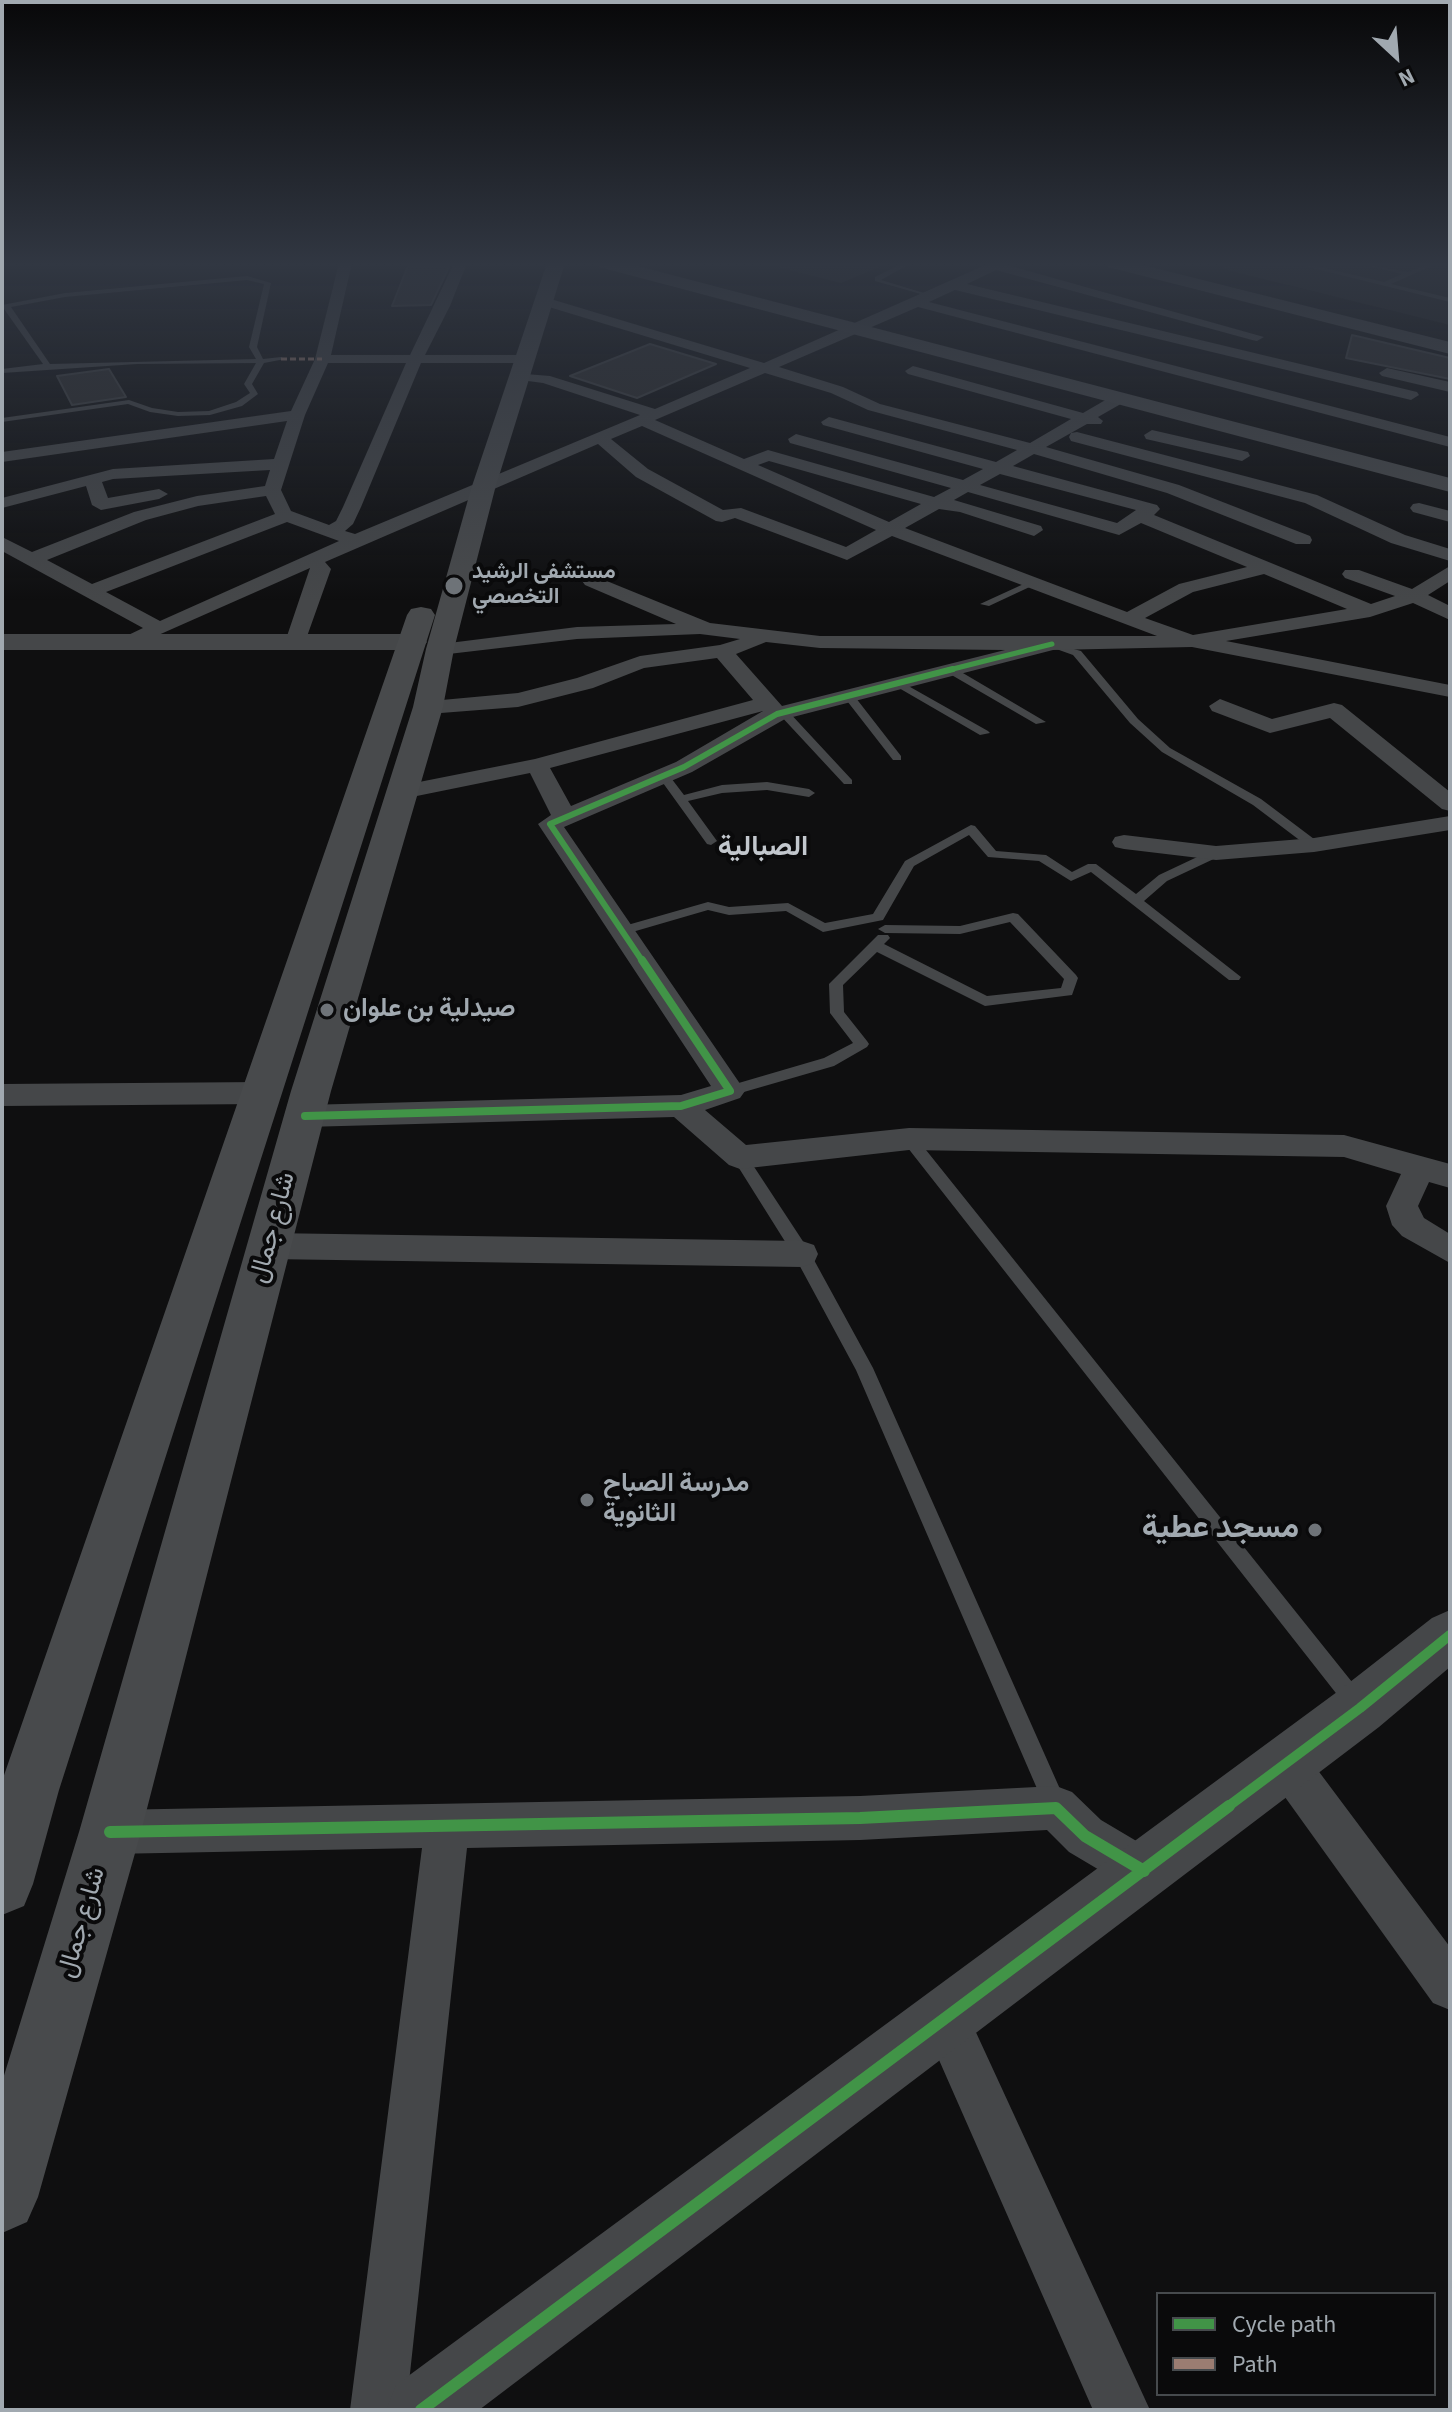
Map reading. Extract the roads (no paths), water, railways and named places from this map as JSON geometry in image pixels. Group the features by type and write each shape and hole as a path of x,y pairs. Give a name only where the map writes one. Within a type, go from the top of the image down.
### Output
{"main road":[{"name":"شارع جمال","path":"2,1884 16,1790 420,651 467,495 510,376"},
{"path":"1033,376 1449,481"},
{"path":"1075,376 1449,481"},
{"name":"شارع جمال","path":"2,2197 110,1832 308,1103 428,707 420,651"},
{"path":"263,1093 308,1103"}],"street":[{"path":"286,516 277,477 297,415 315,376"},
{"path":"330,532 344,524 408,376"},
{"path":"537,376 649,417 742,466 892,530 1128,619 1192,641 1450,691"},
{"path":"129,642 355,541 746,376"},
{"path":"792,376 837,390 874,407 1173,489 1318,535"},
{"path":"930,376 1112,425"},
{"path":"1205,376 1450,442"},
{"path":"1326,376 1411,395"},
{"path":"1402,376 1450,387"},
{"path":"600,438 642,473 722,517 735,512 847,554 1120,398"},
{"path":"2,457 297,415"},
{"path":"796,439 1119,529 1151,509 829,422"},
{"path":"1059,432 1311,499 1363,520 1398,539 1450,555"},
{"path":"1141,432 1242,456"},
{"path":"742,466 768,455 935,503 963,507 1034,530"},
{"path":"2,503 113,474 277,477"},
{"path":"92,479 101,505 236,480 277,477"},
{"path":"31,559 140,516 277,477"},
{"path":"1419,508 1450,517"},
{"path":"91,591 286,516 355,541"},
{"path":"1140,516 1370,611"},
{"path":"1128,619 1186,588 1257,564 1318,535 1363,520"},
{"path":"2,543 158,628"},
{"path":"295,642 321,569 313,560"},
{"path":"2,661 420,651 577,633 706,629 820,642 1052,644 1192,641 1370,611 1414,596 1450,572"},
{"path":"1352,574 1414,596 1450,614"},
{"path":"592,581 706,629"},
{"path":"428,707 518,700 585,683 640,662 722,651 771,637"},
{"path":"2,642 295,642 420,651"},
{"path":"402,792 848,695 1052,644"},
{"path":"722,651 776,710"},
{"path":"1220,706 1270,726 1334,710 1450,804"},
{"path":"308,1103 681,1106 730,1091 550,824 664,776 776,710"},
{"path":"537,765 565,818"},
{"path":"1124,842 1216,853 1314,845 1450,823"},
{"path":"2,1095 263,1093"},
{"path":"681,1106 740,1157 909,1139 1344,1146 1435,1171 1402,1206 1403,1216 1413,1227 1450,1250"},
{"path":"269,1246 802,1254"},
{"path":"421,2410 1287,1764 1450,1635"},
{"path":"1287,1764 1450,1986"},
{"path":"110,1832 860,1818 1056,1808 1085,1836 1144,1871"},
{"path":"378,2410 447,1826"},
{"path":"945,2019 1122,2410"}],"lane":[{"path":"2,420 129,402 150,410 178,414 210,413 239,404 254,394 248,384 253,376"},
{"path":"985,604 1031,584"},
{"path":"1052,644 1077,653 1134,721 1166,750 1257,802 1314,845"},
{"path":"947,668 1040,722"},
{"path":"896,682 984,733"},
{"path":"848,695 897,758"},
{"path":"776,710 848,782"},
{"path":"664,776 711,841"},
{"path":"681,799 722,789 767,786 809,793"},
{"path":"882,923 909,864 971,829 992,854 1042,858 1071,877 1092,867 1234,977"},
{"path":"1137,900 1163,878 1216,853"},
{"path":"622,931 708,906 729,911 788,907 823,928 882,923 960,930 1013,917 1071,978 1067,992 985,1001 875,945"},
{"path":"730,1091 829,1062 862,1044 837,1013 836,984 888,934 882,923"},
{"path":"909,1139 1360,1708"},
{"path":"740,1157 802,1254 864,1368 1056,1808"}],"place":[{"name":"مستشفى الرشيد التخصصي","path":"454,586"},
{"name":"صيدلية بن علوان","path":"327,1010"},
{"name":"مدرسة الصباح الثانوية","path":"587,1500"},
{"name":"مسجد عطية","path":"1315,1530"}],"district":[{"name":"الصبالية","path":"763,849"}]}
